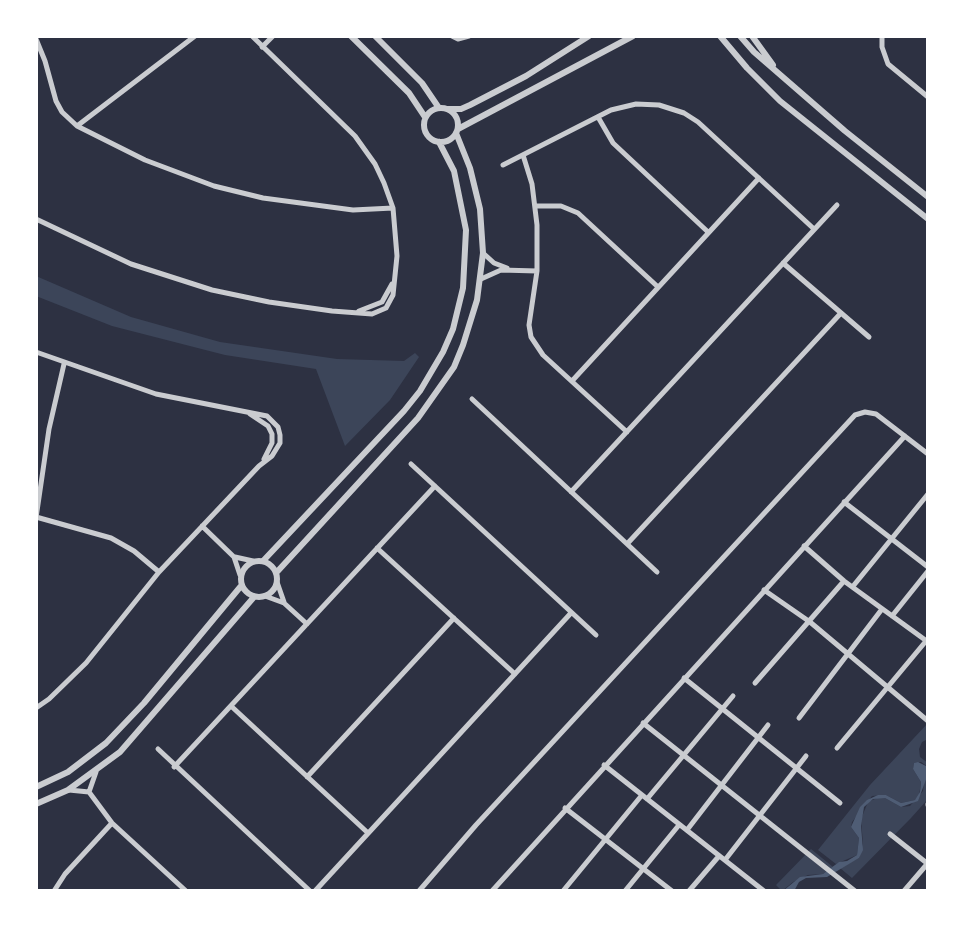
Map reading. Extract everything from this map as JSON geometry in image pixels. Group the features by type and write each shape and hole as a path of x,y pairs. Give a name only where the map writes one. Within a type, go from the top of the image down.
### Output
{"street":[{"path":"77,126 195,36"},
{"path":"36,219 97,249 174,280 269,302 332,311 372,308 382,302 394,279 397,247 393,208 384,183 361,143 252,36"},
{"path":"262,47 273,36"},
{"path":"351,36 409,93 425,117"},
{"path":"276,573 396,444 443,385 463,345 481,279 480,209 457,131 456,117 443,108 375,36"},
{"path":"455,37 469,36"},
{"path":"589,36 526,76 461,109 431,111 425,117 423,126 426,134 431,140 439,142 451,139 457,131 509,101 633,36"},
{"path":"624,39 640,36"},
{"path":"714,36 723,39 747,68 789,109 928,219"},
{"path":"740,36 754,52 845,131 928,197"},
{"path":"755,36 775,68"},
{"path":"882,36 888,64 928,97"},
{"path":"36,39 62,112 77,126 145,160 214,186 308,205 353,210 393,208"},
{"path":"526,76 533,89"},
{"path":"503,88 509,101"},
{"path":"503,165 626,105 649,104 673,109 698,122 814,229"},
{"path":"598,117 613,143 708,232"},
{"path":"263,561 404,411 434,370 448,340 463,288 466,230 454,171 439,142"},
{"path":"523,155 536,206 537,271 529,325 531,337 543,355 627,432"},
{"path":"572,381 759,178"},
{"path":"571,492 837,205"},
{"path":"536,206 561,206 578,213 658,287"},
{"path":"483,253 494,263 508,269"},
{"path":"783,263 869,337"},
{"path":"481,279 508,269 537,271"},
{"path":"627,544 841,313"},
{"path":"36,352 156,394 246,411 268,426 272,434 269,451 259,466 159,572 86,663 36,708"},
{"path":"64,364 49,429 36,518 111,538 134,551 159,572"},
{"path":"472,399 657,572"},
{"path":"419,891 476,825 855,415 865,412 876,414 928,454"},
{"path":"495,890 565,808 905,435"},
{"path":"411,464 596,635"},
{"path":"174,767 435,486"},
{"path":"854,585 928,494"},
{"path":"844,502 928,569 892,616"},
{"path":"202,526 234,557 241,586 254,597"},
{"path":"804,546 844,581 854,585 927,642 837,748"},
{"path":"377,548 515,674"},
{"path":"234,557 269,563 276,573 284,603"},
{"path":"240,575 245,566 253,561"},
{"path":"755,683 844,581"},
{"path":"36,804 68,790 120,752 254,597 271,593 277,582"},
{"path":"36,787 68,772 106,743 144,703 241,586"},
{"path":"764,590 810,622 928,721"},
{"path":"265,596 284,603 307,624"},
{"path":"799,718 882,609"},
{"path":"158,749 312,891 571,613"},
{"path":"307,777 454,618"},
{"path":"684,678 840,803"},
{"path":"563,891 605,839 684,755 733,696"},
{"path":"231,706 368,834"},
{"path":"643,723 855,891"},
{"path":"687,830 768,725"},
{"path":"725,860 806,756"},
{"path":"604,765 764,891"},
{"path":"89,792 96,772"},
{"path":"68,790 89,792 112,823 186,891"},
{"path":"565,808 672,891"},
{"path":"54,891 65,874 112,823"},
{"path":"625,891 679,825"},
{"path":"890,834 928,864 904,891"},
{"path":"689,891 719,856"}],"shaded area":[{"path":"36,276 131,317 220,342 337,359 404,361 415,353 419,357 390,400 345,446 316,369 225,355 112,326 36,296"},
{"path":"928,723 928,739 922,742 919,749 920,757 928,763 928,767 921,762 914,763 913,769 921,782 919,796 901,803 886,795 872,796 852,822 851,827 859,838 857,855 836,864 818,850 870,785"},
{"path":"914,763 928,767 928,774 918,801 901,807 885,798 873,799 864,807 861,826 863,850 859,858 827,877 806,878 799,882 794,891 783,891 800,877 823,874 839,862 857,855 859,838 851,827 860,807 867,800 886,795 901,803 915,800 921,782 913,769"},
{"path":"928,774 928,799 852,878 840,868 859,858 863,844 861,819 868,802 885,798 901,807 910,806 923,791"},
{"path":"811,849 833,867 823,874 808,875 793,882 782,891 776,885"}]}
